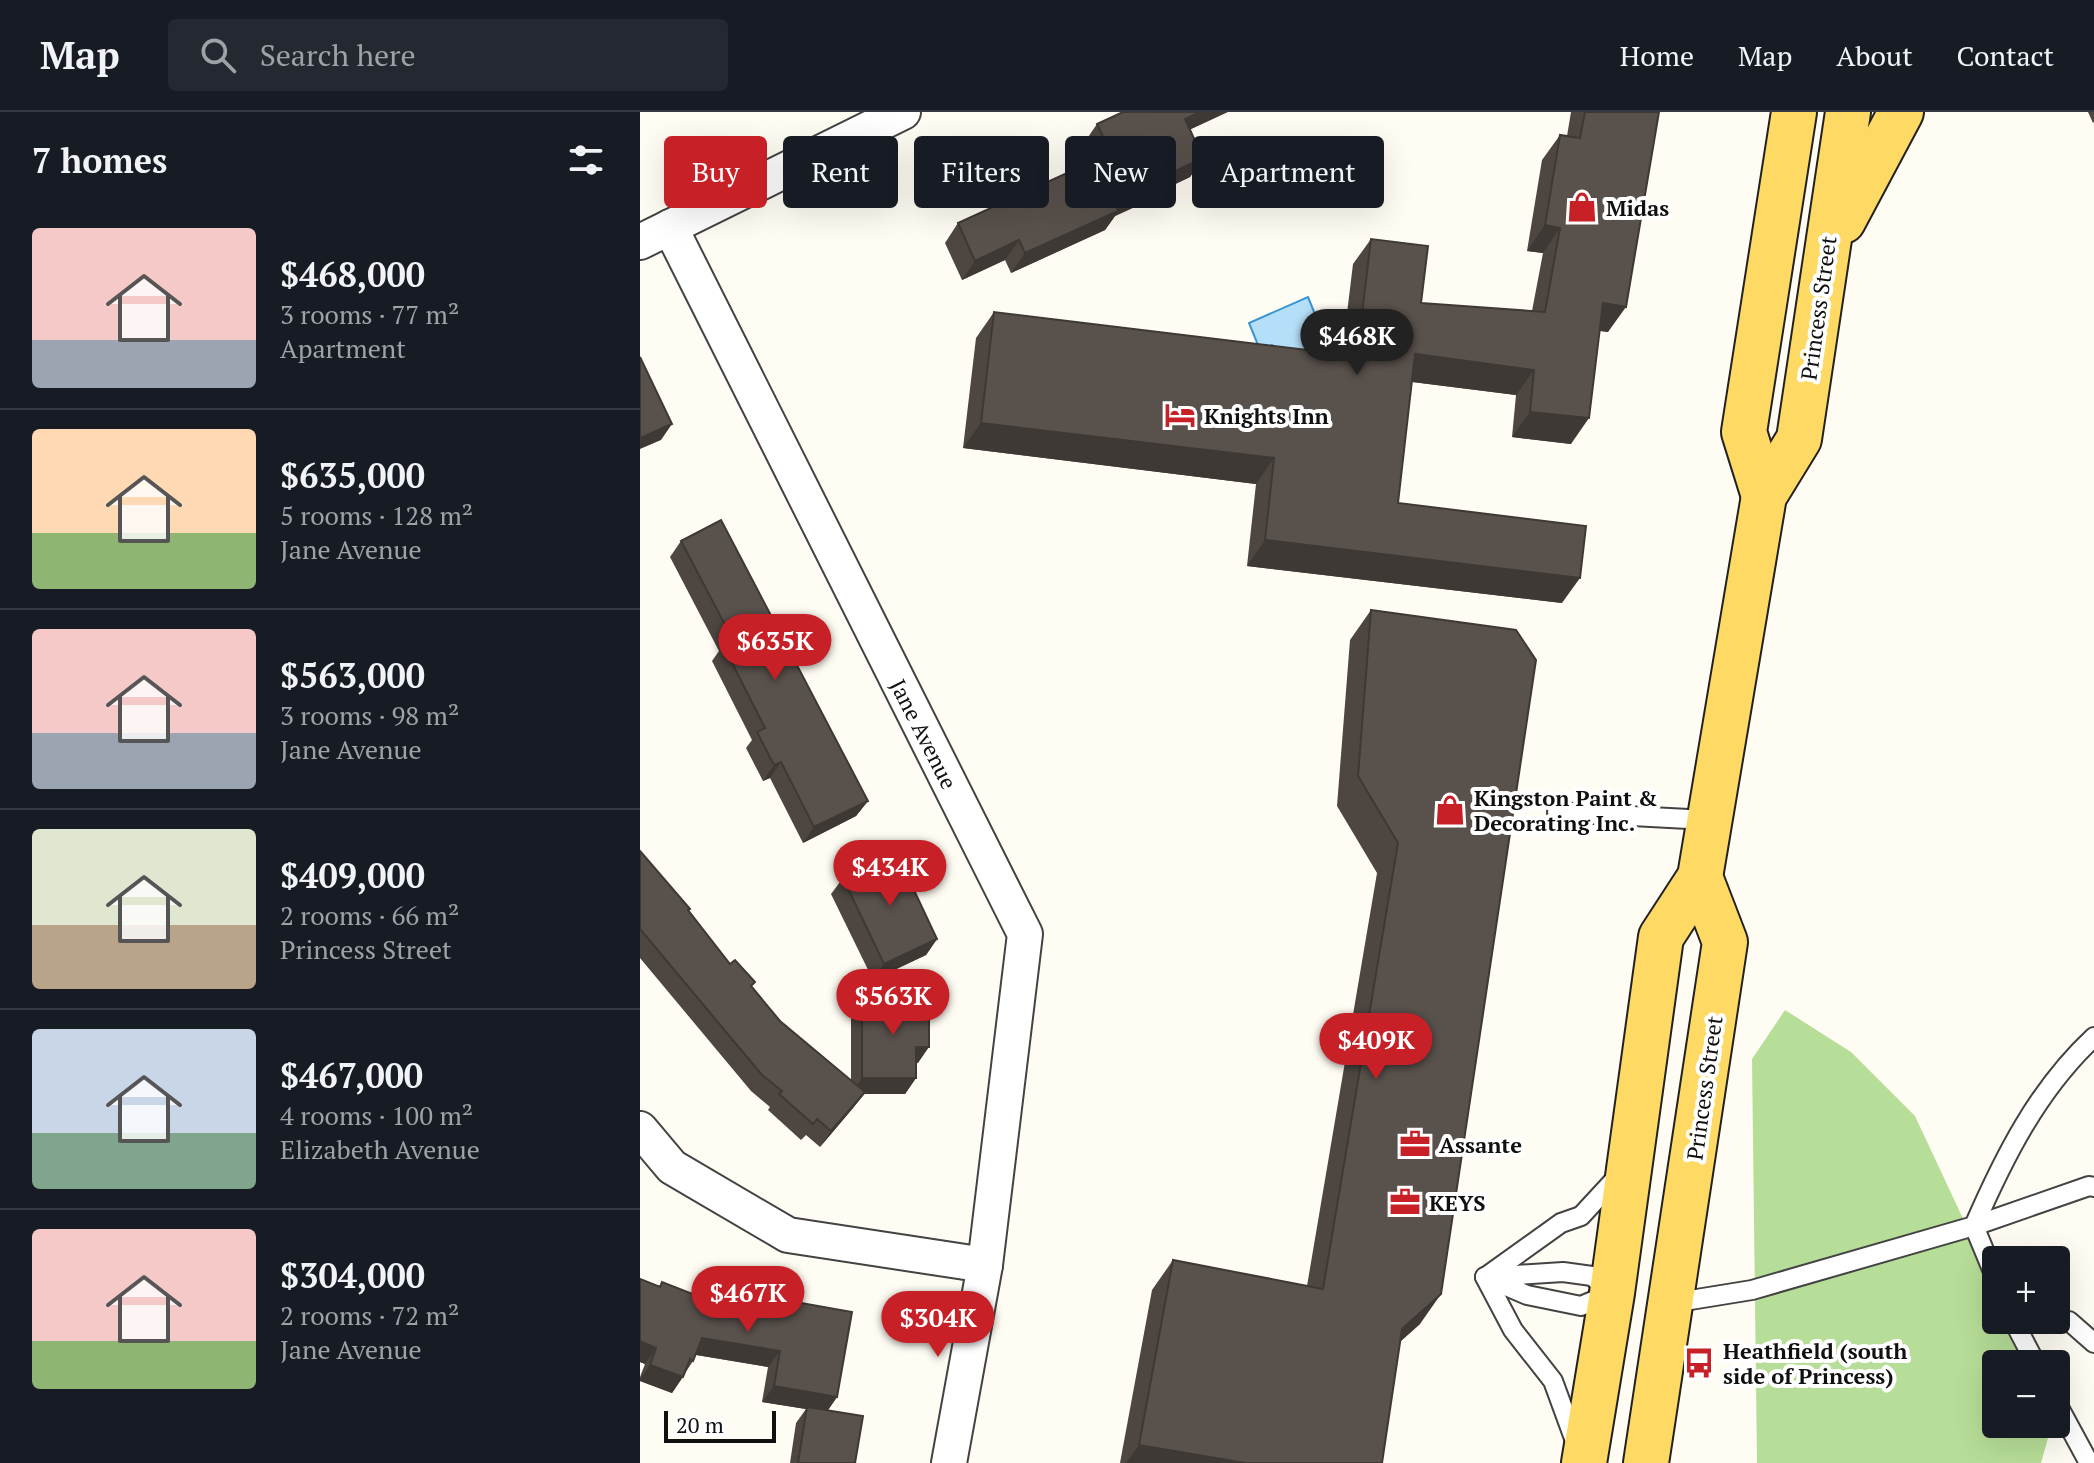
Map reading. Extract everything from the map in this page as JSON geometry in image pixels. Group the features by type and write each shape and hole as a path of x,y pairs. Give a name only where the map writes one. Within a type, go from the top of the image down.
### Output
{"main road":[{"name":"Princess Street","path":"1764,496 1744,432 1794,112"},
{"name":"Princess Street","path":"1583,1463 1612,1293 1661,937 1700,877 1707,820 1764,496 1799,439 1848,112"},
{"path":"1825,255 1901,112"},
{"name":"Princess Street","path":"1646,1463 1725,942 1700,877"},
{"path":"1612,1293 1672,1303"}],"street":[{"path":"640,242 903,112"},
{"name":"Jane Avenue","path":"670,227 1025,934 985,1265 949,1463"},
{"path":"640,1129 672,1167 788,1235 985,1265"}],"lane":[{"path":"1557,812 1707,820"},
{"path":"1982,1246 1974,1226 2002,1162 2050,1084 2094,1037"},
{"path":"1485,1277 1561,1223 1581,1216 1631,1161"},
{"path":"1672,1303 1752,1290 1974,1226 2089,1186 2094,1187"},
{"path":"1563,1272 1592,1276 1612,1293 1581,1306 1527,1295 1485,1277 1563,1272"},
{"path":"1485,1277 1513,1330 1553,1381 1583,1463"},
{"path":"2070,1322 2094,1343"},
{"path":"2070,1428 2089,1463"}],"green space":[{"path":"1785,1010 1851,1052 1915,1116 1982,1259 1982,1334 2017,1334 2024,1350 1982,1350 1982,1438 2048,1438 2041,1463 1757,1463 1752,1059"}],"water":[{"path":"1308,297 1326,341 1279,361 1272,345 1260,350 1249,323"}],"building":[{"path":"1123,112 1200,112 1185,119 1193,136 1192,163 1176,171 1176,136 1103,136 1097,124"},
{"path":"1585,112 1659,112 1626,307 1603,303 1589,418 1530,412 1534,370 1415,354 1398,503 1586,526 1580,578 1265,540 1274,458 981,423 994,312 1357,356 1371,239 1428,246 1421,303 1545,312 1560,228 1545,225 1560,135 1580,138"},
{"path":"1065,174 1065,208 1117,208 1118,211 1025,253 1019,240 975,261 958,223 991,208 1049,208 1049,181"},
{"path":"640,357 672,424 640,438"},
{"path":"721,520 868,801 814,827 781,762 774,765 757,732 765,728 723,645 733,640 681,541"},
{"path":"1371,610 1516,630 1536,660 1441,1294 1402,1329 1382,1463 1245,1463 1139,1445 1173,1260 1323,1289 1398,843 1358,776"},
{"path":"640,851 690,909 730,964 735,960 755,982 751,986 780,1021 865,1092 831,1131 817,1119 813,1124 779,1094 782,1091 762,1075 640,929"},
{"path":"896,852 937,939 884,964 843,878"},
{"path":"862,1000 929,1000 929,1047 916,1047 916,1078 862,1078"},
{"path":"640,1279 660,1287 662,1282 741,1313 744,1300 766,1304 767,1297 852,1312 837,1397 774,1386 780,1351 702,1338 683,1377 650,1365 656,1348 640,1341"},
{"path":"807,1407 863,1416 855,1463 798,1463"}],"place":[{"name":"Midas","path":"1582,207"},
{"name":"Knights Inn","path":"1180,415"},
{"name":"Kingston Paint & Decorating Inc.","path":"1450,810"},
{"name":"Assante","path":"1415,1144"},
{"name":"KEYS","path":"1405,1202"},
{"name":"Heathfield (south side of Princess)","path":"1699,1363"}]}
